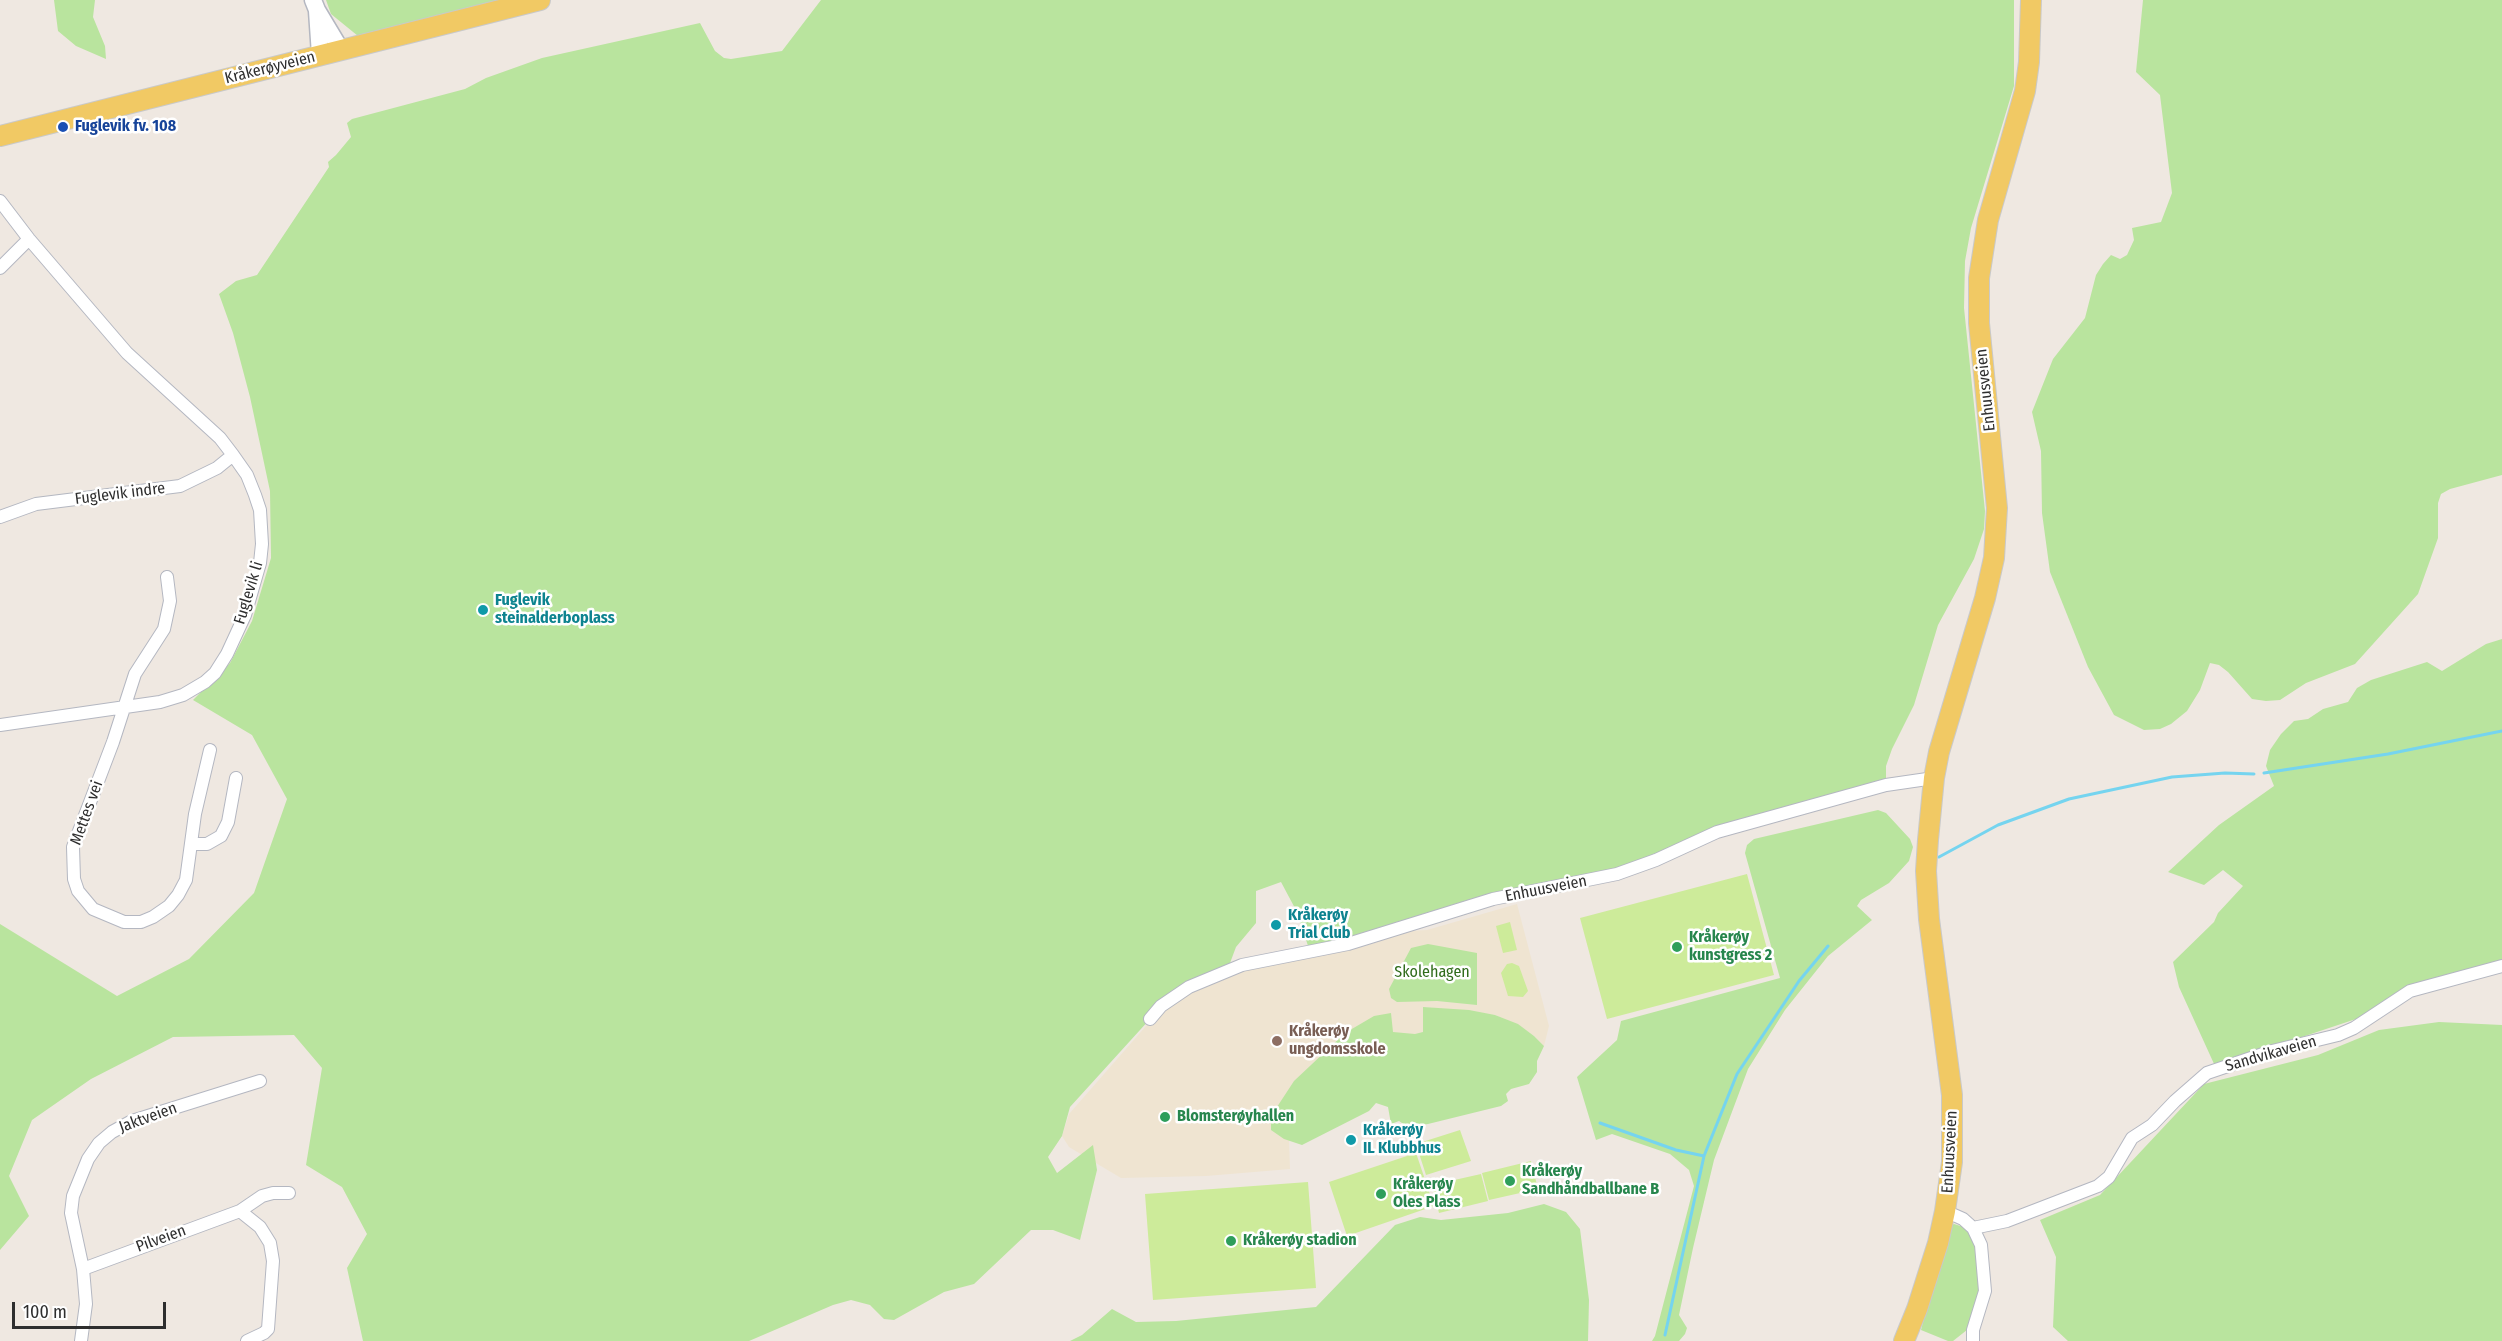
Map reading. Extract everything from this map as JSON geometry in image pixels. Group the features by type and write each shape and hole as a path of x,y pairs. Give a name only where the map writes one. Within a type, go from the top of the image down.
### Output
{"main road":[{"name":"Kråkerøyveien","path":"0,136 540,0"},
{"name":"Enhuusveien","path":"1904,1341 1929,1274 1945,1211 1952,1162 1954,1117 1932,947 1928,901 1928,840 1934,778 1951,707 1985,598 1994,558 1997,508 1979,323 1979,278 1988,220 2025,91 2029,62 2031,0"},
{"path":"315,5 341,50"},
{"path":"315,5 320,55"}],"street":[{"name":"Fuglevik li","path":"0,201 29,239 127,353 220,438 233,454 247,475 260,510 262,544 260,563 245,615 227,654 215,673 206,682 183,695 160,702 0,724"},
{"path":"0,268 29,239"},
{"name":"Fuglevik indre","path":"0,517 36,504 180,486 217,468 233,454"},
{"name":"Mettes vei","path":"167,577 170,601 164,629 135,674 126,708 73,847 74,879 78,891 93,909 124,922 141,922 169,906 178,895 186,880 195,814 210,750"},
{"path":"192,844 207,844 221,836 230,813 236,778"},
{"name":"Enhuusveien","path":"1150,1019 1161,1005 1189,987 1242,965 1348,944 1493,899 1617,874 1656,860 1718,832 1886,784 1934,778"},
{"name":"Sandvikaveien","path":"1973,1228 2007,1221 2098,1186 2109,1177 2132,1138 2152,1125 2207,1073 2272,1052 2338,1035 2354,1028 2410,991 2502,966"},
{"name":"Jaktveien","path":"81,1341 86,1304 83,1269 72,1226 72,1204 78,1180 99,1143 112,1132 132,1121 260,1081"},
{"name":"Pilveien","path":"83,1269 240,1211 262,1196 289,1193"},
{"path":"240,1211 260,1227 270,1243 273,1261 268,1329 264,1334 247,1341"},
{"path":"1945,1211 1963,1219 1973,1228 1981,1245 1985,1291 1973,1330 1973,1341"}],"shaded area":[{"name":"Kråkerøy ungdomsskole","path":"1517,904 1549,1026 1544,1046 1518,1025 1495,1015 1424,1007 1423,1032 1289,1141 1290,1169 1206,1176 1121,1178 1069,1147 1062,1136 1069,1114 1160,1010 1191,990 1249,967 1311,958 1410,931 1427,930"}],"green space":[{"path":"54,0 95,0 93,17 105,46 106,59 76,46 58,31"},
{"path":"326,0 503,0 358,36 331,14"},
{"path":"821,0 2014,0 2014,86 1971,228 1965,261 1964,308 1985,511 1984,529 1974,559 1938,625 1914,705 1886,766 1886,785 1717,832 1656,860 1525,892 1310,952 1297,912 1281,882 1256,891 1256,923 1236,947 1227,971 1189,987 1150,1019 1070,1107 1062,1136 1048,1157 1057,1173 1093,1145 1097,1170 1080,1240 1053,1230 1031,1230 974,1284 944,1292 894,1320 884,1319 870,1305 851,1300 833,1305 749,1341 363,1341 347,1268 367,1234 342,1187 306,1165 322,1068 294,1035 173,1037 91,1079 32,1120 9,1176 29,1216 0,1250 0,924 117,996 189,959 254,893 287,799 252,735 193,700 230,663 252,621 271,558 270,491 250,397 233,333 219,294 236,281 257,275 329,167 328,162 351,137 347,123 352,119 465,89 486,78 542,58 700,23 715,51 724,58 731,59 782,51"},
{"path":"2143,0 2502,0 2502,475 2450,489 2441,494 2438,503 2438,538 2418,594 2355,664 2306,683 2280,700 2266,701 2252,699 2228,672 2219,665 2210,663 2200,690 2187,711 2171,724 2160,729 2144,730 2114,715 2088,667 2050,572 2042,513 2041,451 2032,412 2053,359 2085,318 2096,275 2103,264 2111,255 2120,259 2127,255 2134,240 2132,228 2161,222 2172,193 2160,95 2136,72"},
{"path":"2502,639 2502,962 2407,989 2368,1015 2215,1066 2179,987 2173,962 2214,922 2218,913 2243,886 2223,870 2204,885 2168,872 2219,825 2274,786 2266,766 2270,750 2294,721 2308,719 2323,709 2348,702 2357,688 2371,680 2427,662 2442,671 2486,644"},
{"path":"1878,810 1886,813 1910,839 1913,847 1909,861 1889,883 1861,900 1857,906 1872,920 1828,956 1785,1010 1748,1069 1714,1160 1693,1248 1679,1315 1687,1328 1685,1334 1679,1341 1652,1341 1694,1186 1689,1170 1670,1154 1612,1134 1596,1140 1577,1077 1617,1040 1621,1021 1780,978 1745,853 1747,845 1754,839"},
{"name":"Kråkerøy kunstgress 2","path":"1747,874 1774,975 1607,1019 1580,918"},
{"path":"1510,922 1517,950 1503,953 1496,926"},
{"name":"Skolehagen","path":"1428,944 1477,953 1477,1005 1437,1001 1397,1002 1391,998 1389,989 1411,948"},
{"path":"1512,963 1519,966 1528,991 1523,997 1508,996 1501,973 1507,964"},
{"path":"1423,1007 1469,1010 1495,1015 1518,1024 1544,1046 1537,1061 1537,1072 1529,1084 1511,1089 1506,1094 1508,1101 1501,1106 1428,1124 1408,1127 1399,1121 1391,1124 1388,1107 1376,1103 1369,1111 1302,1145 1284,1139 1271,1130 1277,1107 1294,1081 1345,1033 1374,1016 1391,1013 1393,1032 1415,1034 1423,1032"},
{"path":"2439,1022 2502,1025 2502,1341 2068,1341 2053,1327 2056,1257 2040,1220 2100,1195 2204,1084 2318,1055 2379,1030"},
{"path":"1460,1130 1471,1161 1426,1175 1416,1144"},
{"name":"Kråkerøy Oles Plass","path":"1416,1153 1434,1206 1347,1236 1329,1182"},
{"name":"Kråkerøy Sandhåndballbane B","path":"1531,1161 1538,1189 1489,1200 1482,1173"},
{"path":"1481,1174 1488,1201 1439,1213 1432,1185"},
{"name":"Kråkerøy stadion","path":"1308,1182 1316,1288 1153,1300 1145,1194"},
{"path":"1544,1204 1566,1212 1580,1229 1589,1300 1588,1341 1070,1341 1082,1335 1112,1309 1136,1322 1176,1321 1316,1307 1395,1225 1420,1217 1441,1220 1508,1213"},
{"path":"1954,1224 1967,1228 1978,1252 1979,1298 1972,1326 1953,1341 1948,1341 1921,1330 1947,1227"}],"waterway":[{"path":"2264,773 2388,754 2502,731"},
{"path":"1939,857 1998,825 2069,799 2172,777 2225,773 2254,774"},
{"path":"1665,1335 1704,1156 1737,1074 1799,981 1828,946"},
{"path":"1600,1123 1676,1150 1704,1156"}],"place":[{"name":"Fuglevik fv. 108","path":"63,127"},
{"name":"Fuglevik steinalderboplass","path":"483,610"},
{"name":"Kråkerøy Trial Club","path":"1276,925"},
{"name":"Kråkerøy kunstgress 2","path":"1677,947"},
{"name":"Kråkerøy ungdomsskole","path":"1277,1041"},
{"name":"Blomsterøyhallen","path":"1165,1117"},
{"name":"Kråkerøy IL Klubbhus","path":"1351,1140"},
{"name":"Kråkerøy Sandhåndballbane B","path":"1510,1181"},
{"name":"Kråkerøy Oles Plass","path":"1381,1194"},
{"name":"Kråkerøy stadion","path":"1231,1241"}]}
